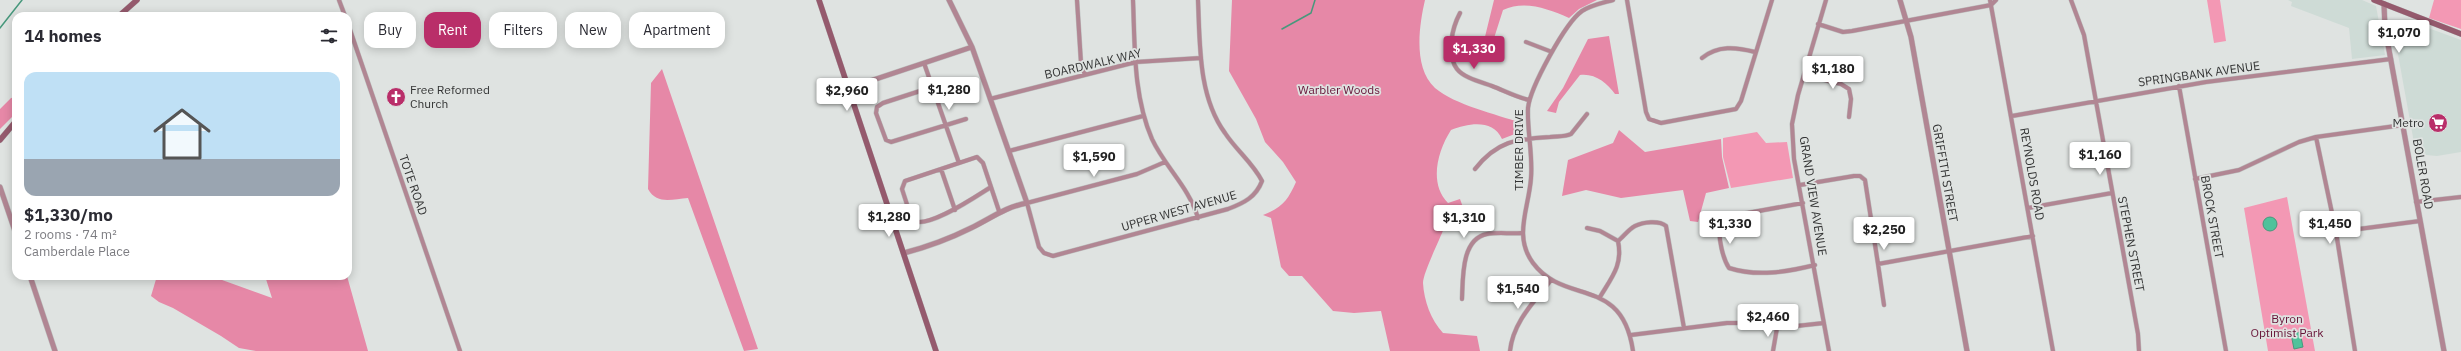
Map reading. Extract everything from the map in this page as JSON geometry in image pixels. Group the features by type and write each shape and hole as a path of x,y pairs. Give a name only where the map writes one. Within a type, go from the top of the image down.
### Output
{"main road":[{"path":"124,12 137,0"},
{"path":"819,0 936,351"},
{"path":"2374,0 2384,2 2461,34"},
{"path":"0,140 12,126"}],"street":[{"path":"340,0 344,12"},
{"path":"948,0 972,47 1027,203"},
{"path":"1077,0 1081,63 1085,75"},
{"path":"1133,0 1138,89 1143,116 1152,140 1165,162 1193,201 1198,218"},
{"name":"UPPER WEST AVENUE","path":"1027,203 1039,247 1044,253 1053,256 1198,218 1244,203 1259,191 1262,181 1221,127 1209,102 1201,58 1198,0"},
{"name":"TIMBER DRIVE","path":"1613,0 1597,4 1582,11 1567,25 1552,52 1530,100 1529,137 1531,177 1521,233 1526,251 1533,263 1551,280 1600,297 1617,311 1631,335 1633,351"},
{"path":"1627,0 1646,112 1649,119 1654,122 1736,109 1741,101 1772,0"},
{"name":"GRAND VIEW AVENUE","path":"1826,0 1793,111 1792,124 1794,159 1815,265 1829,351"},
{"name":"GRIFFITH STREET","path":"1900,0 1910,37 1967,351"},
{"path":"1818,24 1843,32 1906,21 1996,0"},
{"name":"STEPHEN STREET","path":"2071,0 2084,35 2139,351"},
{"name":"REYNOLDS ROAD","path":"1990,2 2012,116 2053,351"},
{"name":"BOLER ROAD","path":"2384,2 2385,28 2444,351"},
{"path":"1460,13 1451,41 1451,57 1457,69 1464,75 1516,97 1530,100"},
{"name":"TOTE ROAD","path":"352,36 460,351"},
{"path":"1526,42 1552,52"},
{"path":"849,88 972,47"},
{"path":"1702,58 1710,52 1722,49 1739,48 1755,52"},
{"name":"BOARDWALK WAY","path":"990,99 1136,62 1201,58"},
{"name":"SPRINGBANK AVENUE","path":"2012,116 2179,86 2391,59"},
{"path":"924,63 959,163"},
{"path":"1804,75 1841,84 1849,89 1851,99 1849,117"},
{"path":"954,80 877,107 876,113 886,140 897,142 966,119"},
{"name":"BROCK STREET","path":"2179,86 2226,351"},
{"path":"1475,169 1482,160 1501,146 1529,137 1568,136 1574,131 1587,114"},
{"path":"1009,151 1143,116"},
{"path":"2195,180 2239,170 2299,142 2316,137 2403,125"},
{"path":"2316,137 2336,232 2355,351"},
{"path":"991,187 955,210 920,223 912,220 902,189 902,184 905,180 977,157 981,159 991,187 999,211"},
{"path":"904,253 940,243 999,211 1137,174 1165,162"},
{"path":"941,169 955,210"},
{"path":"1800,185 1854,176 1860,176 1865,180 1884,305"},
{"path":"0,187 12,222"},
{"path":"2028,208 2112,193"},
{"path":"2416,202 2461,197"},
{"path":"1803,203 1731,216 1723,219 1719,226 1725,263 1728,268 1738,271 1773,273 1815,265"},
{"path":"2336,232 2420,221"},
{"path":"1618,242 1635,226 1654,222 1662,223 1666,226 1684,328"},
{"path":"1588,228 1600,231 1618,242 1621,256 1616,271 1600,297"},
{"path":"1462,299 1467,254 1471,244 1478,236 1488,234 1521,233"},
{"path":"1878,264 2033,236"},
{"path":"31,280 55,351"},
{"path":"1510,351 1512,336 1520,320 1551,280"},
{"path":"1631,335 1684,328 1746,323 1777,328 1824,323"},
{"path":"1773,351 1777,328"}],"shaded area":[{"path":"2288,0 2362,0 2376,6 2385,55 2352,59 2349,28 2291,6 2292,2"},
{"path":"2392,21 2420,25 2461,40 2461,152 2437,156 2416,154"},
{"path":"2270,217 2275,219 2277,224 2275,229 2270,231 2265,229 2263,224 2265,219"},
{"path":"2300,332 2303,347 2294,349 2291,334"}],"green space":[{"name":"Warbler Woods","path":"1232,0 1425,0 1421,22 1420,46 1423,69 1428,80 1435,88 1453,99 1521,123 1520,132 1502,139 1493,128 1480,124 1473,124 1451,130 1442,148 1437,168 1438,187 1442,195 1448,203 1460,199 1469,224 1454,224 1444,228 1424,278 1423,283 1425,297 1435,322 1443,333 1477,336 1480,351 1390,351 1381,311 1354,313 1333,311 1302,276 1289,276 1281,267 1271,218 1263,215 1284,203 1296,182 1283,162 1265,142 1256,119 1229,71"},
{"path":"1494,0 1597,0 1579,9 1569,18 1545,9 1528,6 1511,7 1503,10 1488,57 1481,53"},
{"path":"2207,0 2220,0 2226,41 2214,43"},
{"path":"2434,0 2461,0 2461,29 2429,18"},
{"path":"1609,36 1619,94 1615,94 1608,86 1596,77 1580,75 1559,102 1556,113 1547,111 1563,88 1588,39"},
{"path":"662,69 758,349 744,351 688,198 671,200 660,199 652,194 648,189 651,83"},
{"path":"11,98 12,117 0,129 0,109"},
{"path":"1619,130 1645,152 1721,139 1722,157 1729,188 1706,193 1698,222 1690,221 1683,190 1621,198 1586,190 1562,196 1568,160 1613,143"},
{"path":"1757,132 1766,143 1787,142 1793,178 1731,188 1723,157 1723,138"},
{"name":"Byron Optimist Park","path":"2287,197 2315,351 2268,351 2244,208"},
{"path":"156,280 222,280 272,298 266,280 348,280 368,351 256,351 239,348 151,296"}],"waterway":[{"path":"13,12 22,0"},
{"path":"1282,29 1311,13 1315,0"},
{"path":"0,28 12,13"}],"place":[{"name":"Free Reformed Church","path":"396,97"},
{"name":"Metro","path":"2438,123"}]}
